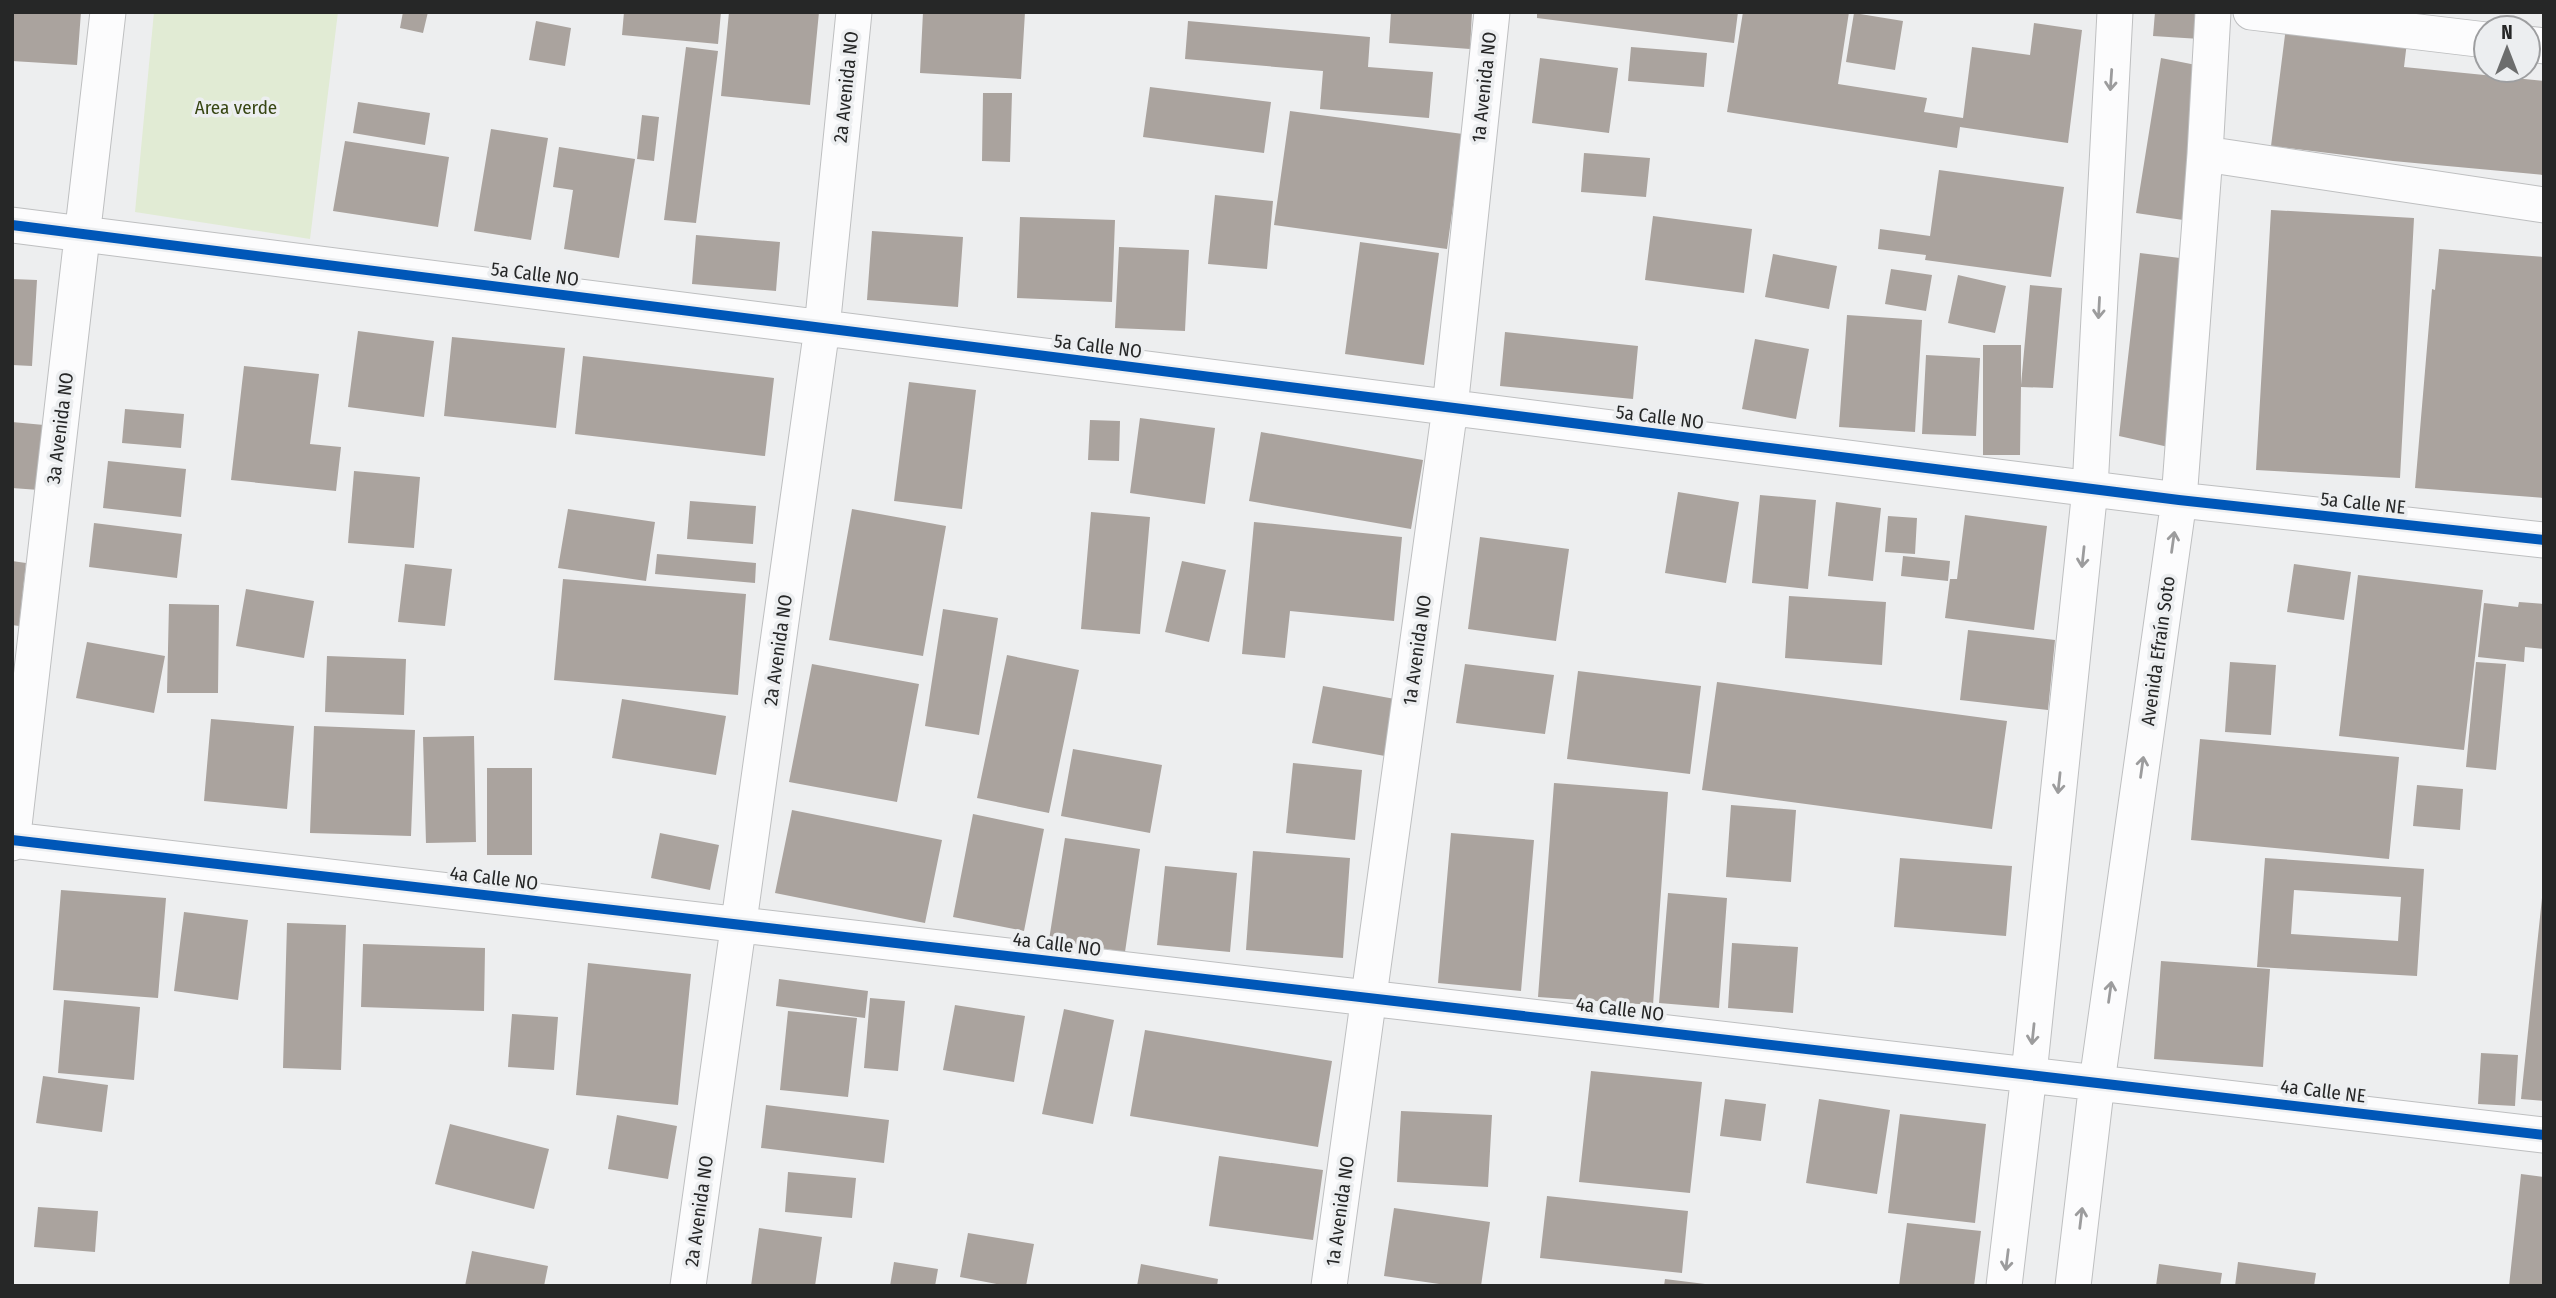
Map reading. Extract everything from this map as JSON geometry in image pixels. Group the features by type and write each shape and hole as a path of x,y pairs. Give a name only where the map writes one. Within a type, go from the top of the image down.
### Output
{"street":[{"name":"3a Avenida NO","path":"12,841 108,12"},
{"name":"2a Avenida NO","path":"688,1286 822,328 854,12"},
{"name":"1a Avenida NO","path":"1329,1286 1450,408 1492,12"},
{"path":"2004,1286 2029,1074 2090,489 2115,12"},
{"name":"Avenida Efraín Soto","path":"2073,1286 2097,1082 2179,500 2213,12"},
{"path":"2251,12 2472,38"},
{"path":"2205,154 2544,205"},
{"name":"5a Calle NO","path":"12,225 2179,500"},
{"name":"5a Calle NE","path":"2179,500 2544,540"},
{"name":"4a Calle NO","path":"12,841 2097,1082"},
{"name":"4a Calle NE","path":"2097,1082 2544,1135"}],"green space":[{"name":"Area verde","path":"154,12 338,12 310,239 135,212"}],"building":[{"path":"12,12 81,12 77,65 12,61"},
{"path":"403,12 428,12 423,33 400,28"},
{"path":"624,12 721,12 718,44 622,35"},
{"path":"729,12 819,12 810,105 721,96"},
{"path":"923,12 1025,12 1021,79 920,73"},
{"path":"1391,12 1472,12 1470,49 1389,43"},
{"path":"1537,12 1738,12 1734,43 1537,18"},
{"path":"1743,12 1849,12 1838,84 1927,98 1924,112 1963,118 1972,47 2030,55 2034,23 2082,30 2068,143 1960,127 1957,148 1727,112"},
{"path":"2155,12 2202,12 2200,39 2153,36"},
{"path":"1854,13 1903,21 1895,70 1846,62"},
{"path":"536,21 571,28 565,66 529,60"},
{"path":"1188,21 1370,37 1368,67 1433,72 1429,118 1320,109 1323,71 1185,59"},
{"path":"2286,27 2407,42 2404,67 2472,74 2472,84 2542,84 2544,81 2544,175 2271,146"},
{"path":"686,47 718,51 696,223 664,220"},
{"path":"1631,47 1707,53 1704,87 1628,81"},
{"path":"1540,58 1618,68 1609,133 1532,123"},
{"path":"2161,58 2206,67 2190,221 2136,213"},
{"path":"1150,87 1271,102 1264,153 1143,137"},
{"path":"983,93 1012,93 1010,162 982,161"},
{"path":"358,102 430,113 425,145 353,133"},
{"path":"1290,111 1463,134 1447,249 1274,225"},
{"path":"642,115 659,117 654,161 637,159"},
{"path":"491,129 548,138 531,240 474,231"},
{"path":"345,141 449,157 438,227 333,211"},
{"path":"559,147 635,159 619,258 564,249 573,190 553,187"},
{"path":"1584,153 1650,158 1646,197 1581,192"},
{"path":"1939,170 2064,187 2051,277 1925,260 1926,255 1878,249 1880,229 1930,236"},
{"path":"1215,195 1273,201 1267,269 1208,264"},
{"path":"2271,210 2414,218 2400,478 2256,470"},
{"path":"1653,216 1752,229 1744,293 1645,280"},
{"path":"1020,217 1115,220 1112,302 1017,298"},
{"path":"872,231 963,237 958,307 867,300"},
{"path":"696,235 780,242 776,291 692,284"},
{"path":"1360,242 1439,253 1424,365 1345,354"},
{"path":"1119,247 1189,250 1185,331 1115,328"},
{"path":"2439,249 2544,257 2544,498 2415,488 2432,289 2435,290"},
{"path":"2140,253 2196,260 2173,448 2119,436"},
{"path":"1773,254 1837,266 1829,309 1765,297"},
{"path":"1891,269 1932,275 1926,311 1885,304"},
{"path":"1958,275 2006,286 1995,333 1948,323"},
{"path":"12,279 37,280 32,366 12,365"},
{"path":"2030,285 2062,288 2053,388 2021,387 2020,455 1983,455 1983,345 2021,345 2021,385"},
{"path":"1847,315 1922,320 1915,432 1839,427"},
{"path":"358,331 434,341 424,417 348,407"},
{"path":"1505,332 1638,346 1633,399 1500,386"},
{"path":"452,337 565,348 556,428 444,416"},
{"path":"1755,339 1809,349 1796,419 1742,409"},
{"path":"1926,355 1980,358 1976,436 1922,434"},
{"path":"583,356 774,378 765,456 575,434"},
{"path":"244,366 319,374 310,444 341,447 336,491 231,480"},
{"path":"909,382 976,390 962,509 894,501"},
{"path":"125,409 184,414 181,448 122,443"},
{"path":"1140,418 1215,428 1205,504 1130,493"},
{"path":"1090,420 1120,421 1119,461 1088,460"},
{"path":"12,422 44,425 39,490 12,488"},
{"path":"1261,432 1423,460 1411,529 1249,501"},
{"path":"108,461 186,469 181,517 103,508"},
{"path":"354,471 420,477 414,548 348,543"},
{"path":"1678,492 1739,502 1726,583 1665,573"},
{"path":"1760,495 1816,500 1808,589 1752,583"},
{"path":"690,501 756,506 753,544 687,539"},
{"path":"1836,502 1881,508 1873,581 1828,576"},
{"path":"568,509 655,522 646,581 558,568"},
{"path":"852,509 946,526 923,656 829,640"},
{"path":"1091,512 1150,517 1140,634 1081,629"},
{"path":"1965,515 2047,526 2034,630 1945,618 1950,579 1957,579"},
{"path":"1888,516 1917,518 1915,554 1885,552"},
{"path":"1254,522 1402,537 1394,621 1290,611 1285,658 1242,654"},
{"path":"94,523 182,534 177,578 89,567"},
{"path":"1480,537 1569,549 1556,641 1468,629"},
{"path":"657,554 756,563 755,583 655,574"},
{"path":"1903,556 1950,561 1948,581 1901,576"},
{"path":"12,561 26,563 19,626 12,625"},
{"path":"1182,561 1226,570 1209,642 1165,632"},
{"path":"405,564 452,569 445,626 398,622"},
{"path":"2294,564 2351,572 2344,620 2287,612"},
{"path":"2358,575 2483,590 2464,750 2339,736"},
{"path":"563,579 746,594 738,695 554,680"},
{"path":"246,589 314,601 304,658 236,646"},
{"path":"1789,596 1886,602 1882,665 1785,658"},
{"path":"2519,602 2544,604 2544,649 2525,647 2524,662 2478,657 2484,603 2518,607"},
{"path":"169,604 219,605 218,693 167,693"},
{"path":"943,609 998,618 979,735 925,726"},
{"path":"1968,630 2055,640 2048,710 1960,700"},
{"path":"87,642 165,656 154,713 76,698"},
{"path":"1007,655 1079,670 1049,813 977,798"},
{"path":"327,656 406,659 404,715 325,712"},
{"path":"2230,662 2276,665 2271,735 2225,732"},
{"path":"2476,662 2506,664 2496,770 2466,767"},
{"path":"812,664 919,684 897,802 789,782"},
{"path":"1465,664 1554,675 1545,734 1456,723"},
{"path":"1578,671 1701,686 1690,774 1567,759"},
{"path":"1717,682 2007,721 1992,829 1702,790"},
{"path":"1323,686 1395,699 1385,756 1312,743"},
{"path":"622,699 726,716 716,775 612,758"},
{"path":"211,719 294,726 287,809 204,801"},
{"path":"314,726 415,730 411,836 310,833"},
{"path":"474,736 476,842 426,843 423,737"},
{"path":"2200,739 2399,757 2389,859 2191,840"},
{"path":"1073,749 1162,765 1150,833 1061,816"},
{"path":"1293,763 1362,770 1355,840 1286,833"},
{"path":"487,768 532,768 532,855 487,855"},
{"path":"1554,783 1668,792 1653,1005 1538,997"},
{"path":"2417,785 2463,789 2460,830 2413,826"},
{"path":"1731,805 1796,810 1791,882 1726,877"},
{"path":"792,810 942,840 925,923 775,893"},
{"path":"973,814 1044,829 1024,931 953,917"},
{"path":"660,833 719,845 710,890 651,878"},
{"path":"1451,833 1534,840 1521,991 1438,983"},
{"path":"1065,838 1140,849 1125,952 1049,940"},
{"path":"1253,851 1350,858 1343,958 1246,950"},
{"path":"1900,858 2012,866 2006,936 1894,927"},
{"path":"2265,858 2424,869 2417,976 2257,967","holes":["2294,890 2401,897 2398,941 2291,934"]},
{"path":"1165,866 1237,873 1230,952 1157,945"},
{"path":"61,890 166,898 158,998 53,990"},
{"path":"1668,893 1727,898 1719,1008 1659,1003"},
{"path":"2544,898 2544,1101 2521,1099"},
{"path":"184,912 248,920 238,1000 174,991"},
{"path":"287,923 346,925 341,1070 283,1068"},
{"path":"1732,943 1798,947 1793,1013 1728,1008"},
{"path":"363,944 485,948 484,1011 361,1007"},
{"path":"2161,961 2270,969 2263,1067 2154,1059"},
{"path":"588,963 691,974 678,1105 576,1095"},
{"path":"779,979 868,991 865,1018 776,1006"},
{"path":"870,998 905,1001 898,1071 864,1068"},
{"path":"64,1000 140,1007 134,1080 58,1073"},
{"path":"955,1005 1025,1016 1014,1082 943,1070"},
{"path":"1064,1009 1114,1020 1093,1124 1042,1114"},
{"path":"788,1011 857,1018 848,1097 780,1090"},
{"path":"512,1014 558,1017 554,1070 508,1067"},
{"path":"1145,1030 1332,1061 1318,1147 1130,1116"},
{"path":"2481,1053 2518,1055 2515,1106 2478,1104"},
{"path":"1591,1071 1702,1082 1690,1193 1579,1182"},
{"path":"43,1076 108,1085 102,1132 36,1123"},
{"path":"1725,1099 1766,1104 1761,1141 1720,1136"},
{"path":"1819,1099 1890,1110 1877,1194 1806,1183"},
{"path":"766,1105 889,1120 884,1163 761,1148"},
{"path":"1401,1111 1492,1115 1488,1187 1397,1182"},
{"path":"1900,1114 1986,1124 1975,1223 1888,1213"},
{"path":"617,1115 677,1126 668,1179 608,1169"},
{"path":"450,1124 549,1149 534,1209 435,1184"},
{"path":"1219,1156 1323,1170 1313,1240 1209,1226"},
{"path":"788,1172 856,1178 852,1218 785,1212"},
{"path":"2521,1174 2544,1177 2544,1286 2509,1286"},
{"path":"1547,1196 1688,1211 1682,1273 1540,1258"},
{"path":"38,1207 98,1211 95,1252 34,1247"},
{"path":"1394,1208 1490,1222 1481,1286 1453,1286 1384,1276"},
{"path":"1907,1223 1981,1231 1974,1286 1899,1286"},
{"path":"759,1228 822,1237 815,1286 751,1286"},
{"path":"968,1233 1034,1244 1026,1286 1007,1286 960,1277"},
{"path":"472,1251 548,1266 544,1286 465,1286"},
{"path":"894,1262 938,1269 935,1286 890,1286"},
{"path":"2238,1262 2316,1273 2314,1286 2235,1286"},
{"path":"1141,1264 1218,1279 1217,1286 1137,1286"},
{"path":"2159,1264 2222,1273 2220,1286 2156,1286"},
{"path":"1665,1279 1705,1284 1705,1286 1664,1286"}],"cycle path":[{"path":"12,225 2179,500 2544,540"},
{"path":"12,840 2544,1135"}]}
